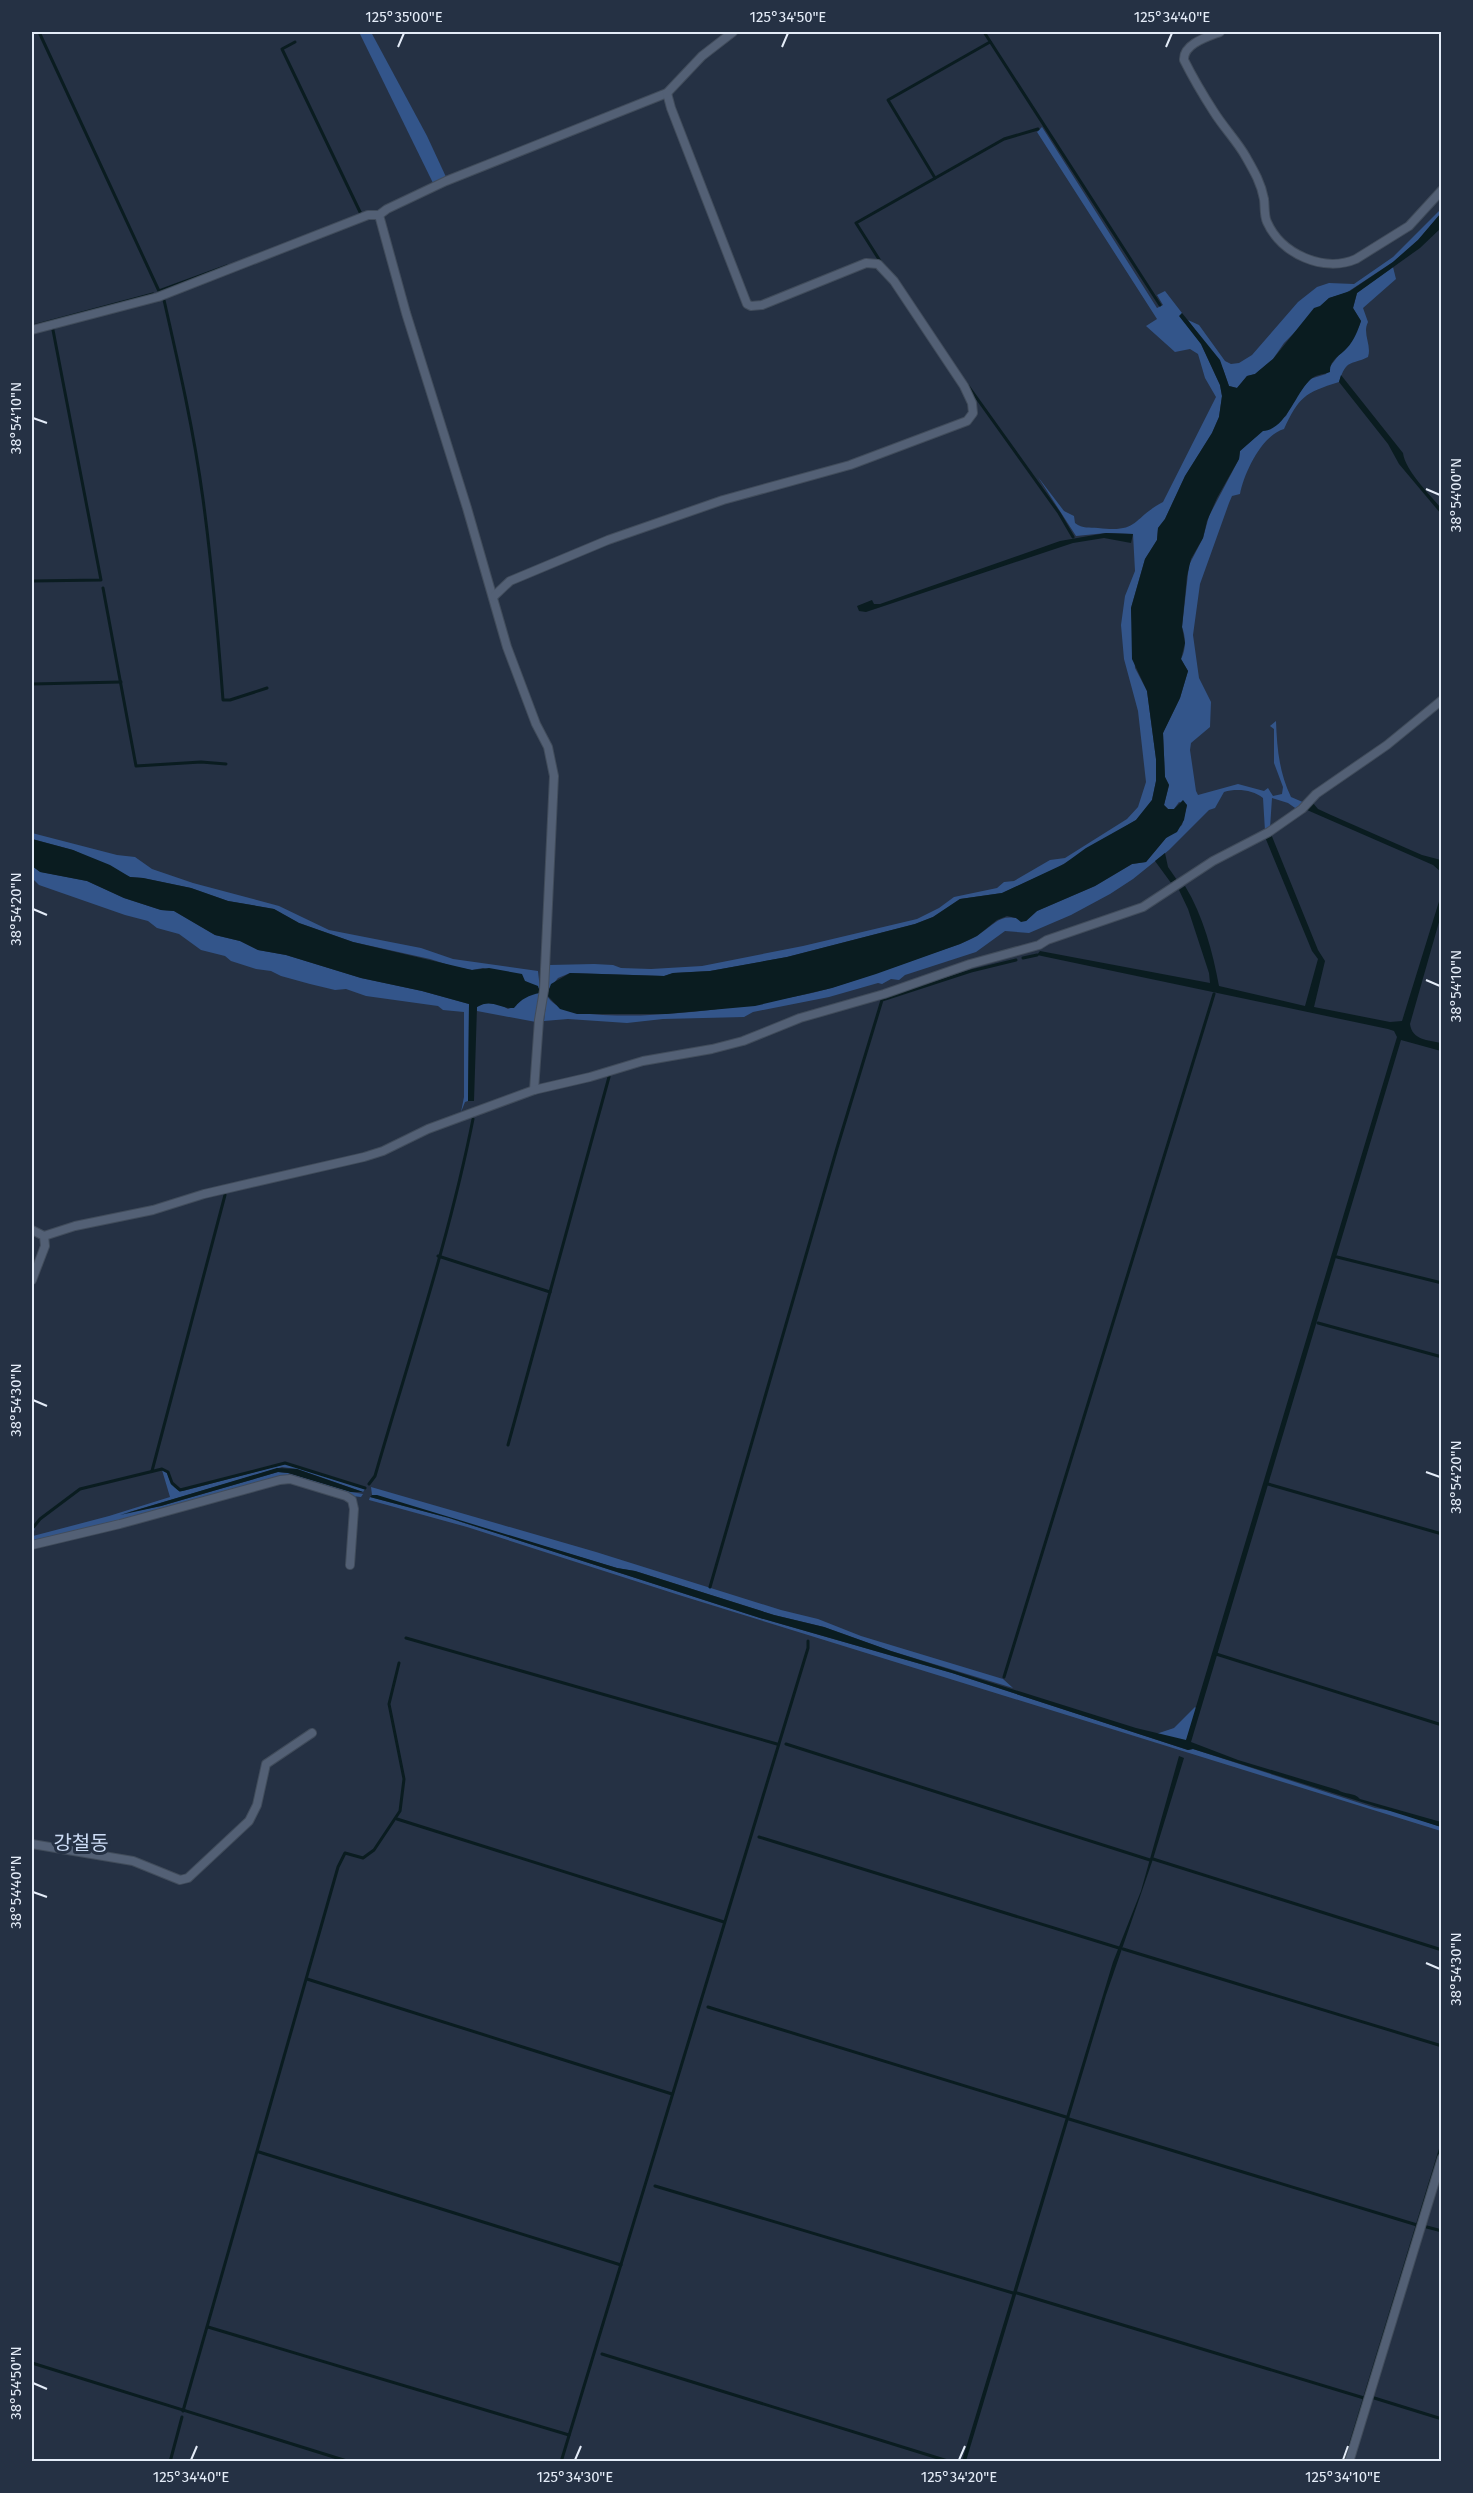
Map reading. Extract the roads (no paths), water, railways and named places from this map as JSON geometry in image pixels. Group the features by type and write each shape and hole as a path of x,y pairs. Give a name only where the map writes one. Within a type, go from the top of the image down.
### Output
{"street":[{"path":"32,330 158,297 368,215 379,215 387,209 446,182 667,93 702,56 733,32"},
{"path":"1220,32 1192,45 1186,50 1184,60 1215,114 1239,146 1258,179 1265,202 1266,221 1280,239 1298,255 1325,264 1356,259 1409,226 1442,190"},
{"path":"493,597 510,581 608,540 723,500 850,465 968,421 974,413 964,386 894,281 878,264 866,263 762,305 747,304 667,93"},
{"path":"379,215 406,313 507,647 536,724 548,747 554,776 544,990 539,1020 534,1090"},
{"path":"32,1230 44,1236 75,1226 153,1210 194,1197 364,1157 383,1151 428,1128 534,1090 643,1061 743,1041 834,1008 1040,945 1047,940 1143,907 1213,861 1289,820 1302,810 1316,794 1387,745 1442,700"},
{"path":"32,1280 45,1246 44,1236"},
{"path":"32,1545 120,1524 243,1488 290,1479 346,1496 352,1500 354,1509 350,1565"},
{"path":"32,1844 133,1861 180,1880 188,1878 249,1821 257,1805 266,1764 312,1733"},
{"path":"1349,2462 1442,2158"}],"waterway":[{"path":"39,32 159,291 227,266"},
{"path":"984,32 1160,305"},
{"path":"295,42 282,49 361,214 359,215"},
{"path":"935,178 888,100 990,42"},
{"path":"882,264 856,223 1004,139 1038,129"},
{"path":"33,326 153,294"},
{"path":"164,300 186,399 199,474 212,574 223,700 230,700 267,688"},
{"path":"32,581 101,580 53,330"},
{"path":"966,383 1059,513 1073,537"},
{"path":"103,588 136,766 201,762 226,764"},
{"path":"32,684 121,682"},
{"path":"1023,958 1037,955"},
{"path":"710,1587 882,1000 971,971 1016,960"},
{"path":"1004,1677 1214,994"},
{"path":"550,1292 609,1077"},
{"path":"369,1484 375,1476 428,1299 473,1119"},
{"path":"152,1471 225,1195"},
{"path":"438,1256 550,1292 508,1445"},
{"path":"1337,1257 1442,1283"},
{"path":"1318,1323 1442,1357"},
{"path":"32,1529 40,1519 80,1489 162,1469 168,1472 172,1483 180,1490 285,1463 365,1488"},
{"path":"1268,1484 1442,1534"},
{"path":"406,1638 777,1744"},
{"path":"561,2462 808,1648 808,1641"},
{"path":"1216,1654 1442,1725"},
{"path":"183,2411 338,1867 345,1853 363,1858 374,1850 400,1811 404,1779 389,1704 399,1663"},
{"path":"786,1744 1150,1860"},
{"path":"397,1819 724,1922"},
{"path":"759,1837 1119,1948"},
{"path":"1153,1859 1442,1950"},
{"path":"1123,1949 1442,2046"},
{"path":"307,1979 672,2094"},
{"path":"708,2007 1066,2117"},
{"path":"1069,2119 1417,2225"},
{"path":"1345,2462 1442,2144"},
{"path":"259,2152 621,2265"},
{"path":"655,2186 1013,2293"},
{"path":"1423,2226 1442,2231"},
{"path":"1017,2293 1364,2398"},
{"path":"208,2327 569,2435"},
{"path":"602,2354 951,2462"},
{"path":"32,2363 350,2462"},
{"path":"1371,2397 1442,2419"},
{"path":"170,2462 182,2417"}],"district":[{"name":"강철동","path":"81,1843"}]}
